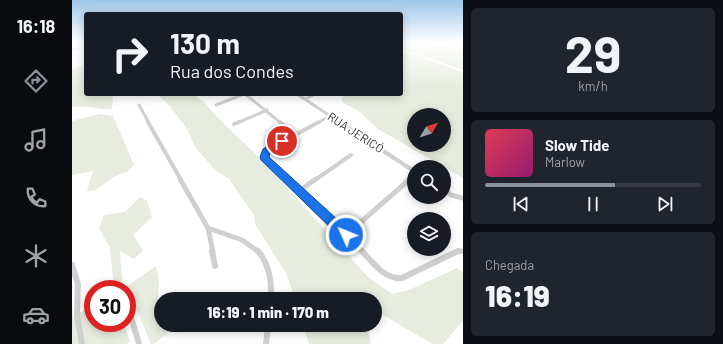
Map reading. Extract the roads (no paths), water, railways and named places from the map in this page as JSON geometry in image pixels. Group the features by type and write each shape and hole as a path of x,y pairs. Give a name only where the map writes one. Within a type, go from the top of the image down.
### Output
{"street":[{"path":"216,105 240,96"},
{"path":"248,96 295,134"},
{"name":"RUA JERICÓ","path":"300,96 407,166"},
{"path":"305,99 312,96"},
{"path":"139,105 208,228 215,266"},
{"path":"234,124 267,110"},
{"path":"330,116 266,151 264,157 300,190 387,276 394,279 402,278 459,251 463,251"},
{"path":"300,190 351,155"},
{"path":"346,235 407,182"},
{"path":"451,195 463,198"},
{"path":"208,228 245,242 256,249 267,263 272,284 271,292"},
{"path":"72,265 77,275 79,291 77,315 82,344"},
{"path":"135,332 139,344"},
{"path":"266,344 267,332"}]}
